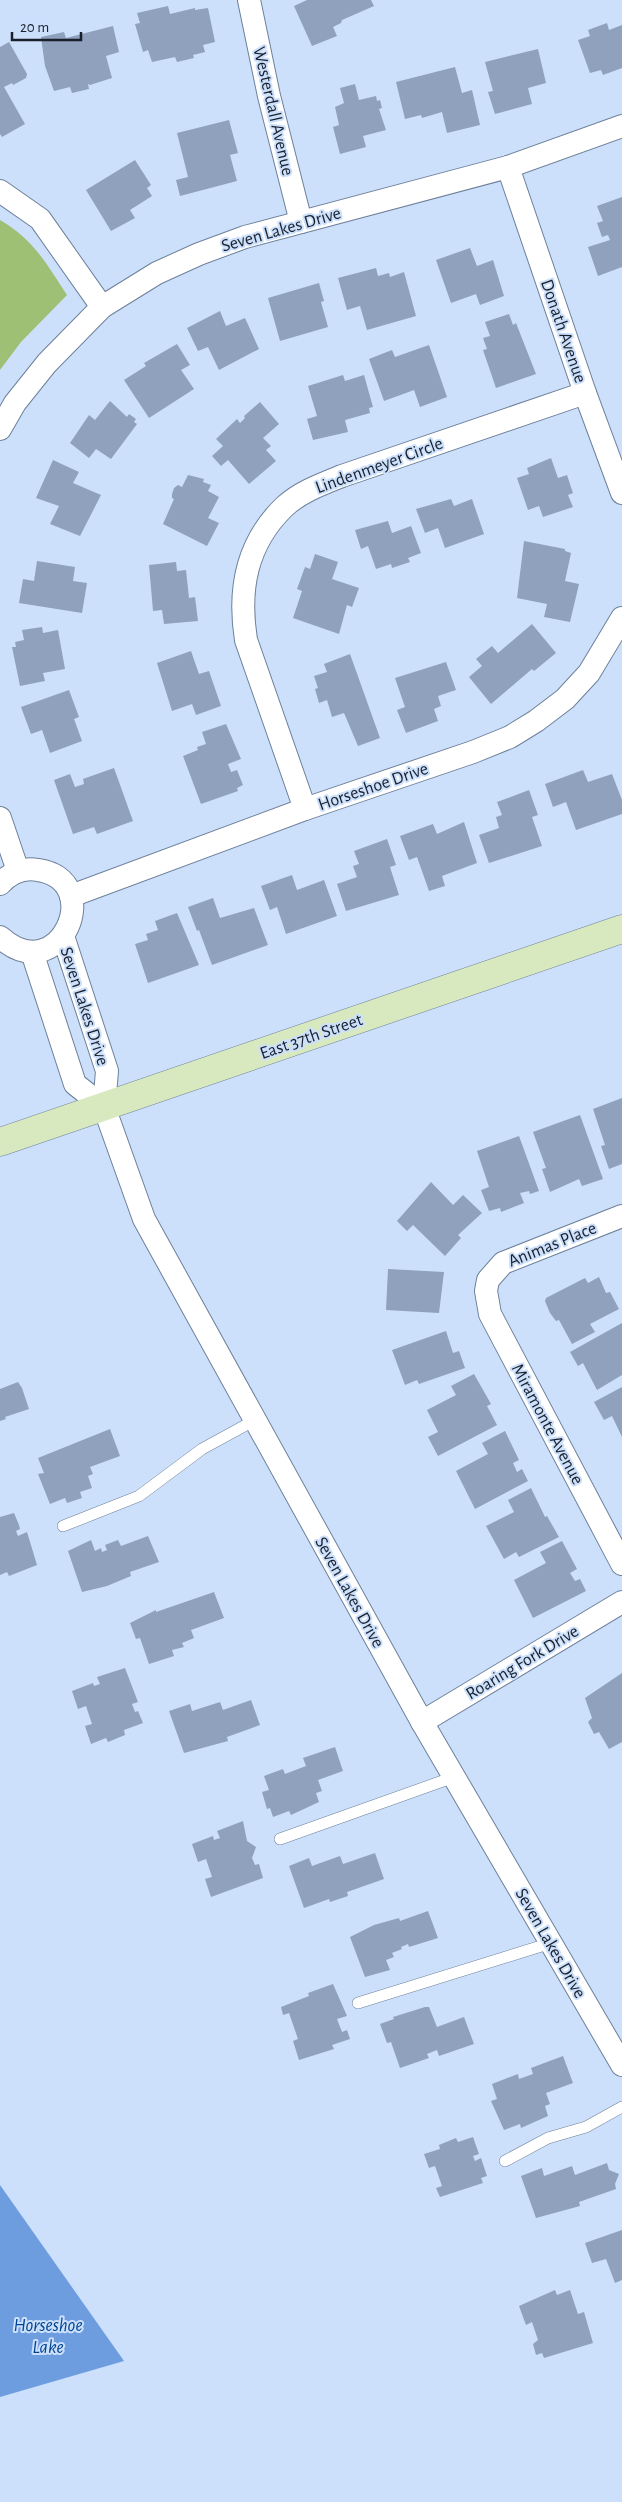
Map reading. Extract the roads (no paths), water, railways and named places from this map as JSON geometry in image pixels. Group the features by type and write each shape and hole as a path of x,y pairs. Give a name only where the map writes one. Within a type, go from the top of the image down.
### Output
{"main road":[{"name":"East 37th Street","path":"0,1142 622,929"}],"street":[{"name":"Westerdall Avenue","path":"249,0 301,222"},
{"name":"Seven Lakes Drive","path":"0,428 14,403 47,363 102,307 157,273 199,254 245,237 508,167 622,126"},
{"name":"Donath Avenue","path":"508,167 584,393 622,493"},
{"path":"0,191 40,219 102,307"},
{"name":"Lindenmeyer Circle","path":"305,809 246,640 242,616 245,573 255,549 268,527 284,507 310,489 342,476 584,393"},
{"path":"614,652 622,618"},
{"name":"Horseshoe Drive","path":"71,896 305,809 473,752 510,737 536,721 565,699 589,672 614,652"},
{"path":"0,818 18,871"},
{"path":"0,884 18,871 31,869 50,873 64,885 71,896 73,909 71,922 63,936 57,943 45,949 32,952 20,950 0,937"},
{"name":"Seven Lakes Drive","path":"63,936 107,1071 104,1107 144,1219 422,1722 622,2065"},
{"name":"Seven Lakes Drive","path":"32,952 75,1084 104,1107"},
{"name":"Animas Place","path":"488,1280 502,1263 622,1216"},
{"name":"Miramonte Avenue","path":"488,1280 486,1291 490,1314 622,1564"},
{"name":"Roaring Fork Drive","path":"422,1722 622,1602"}],"lane":[{"path":"63,1526 139,1496 202,1449 256,1420"},
{"path":"280,1839 454,1777"},
{"path":"358,2003 551,1943"},
{"path":"505,2161 548,2138 586,2127 622,2107"}],"water":[{"name":"Horseshoe Lake","path":"0,2185 124,2361 0,2397"}]}
